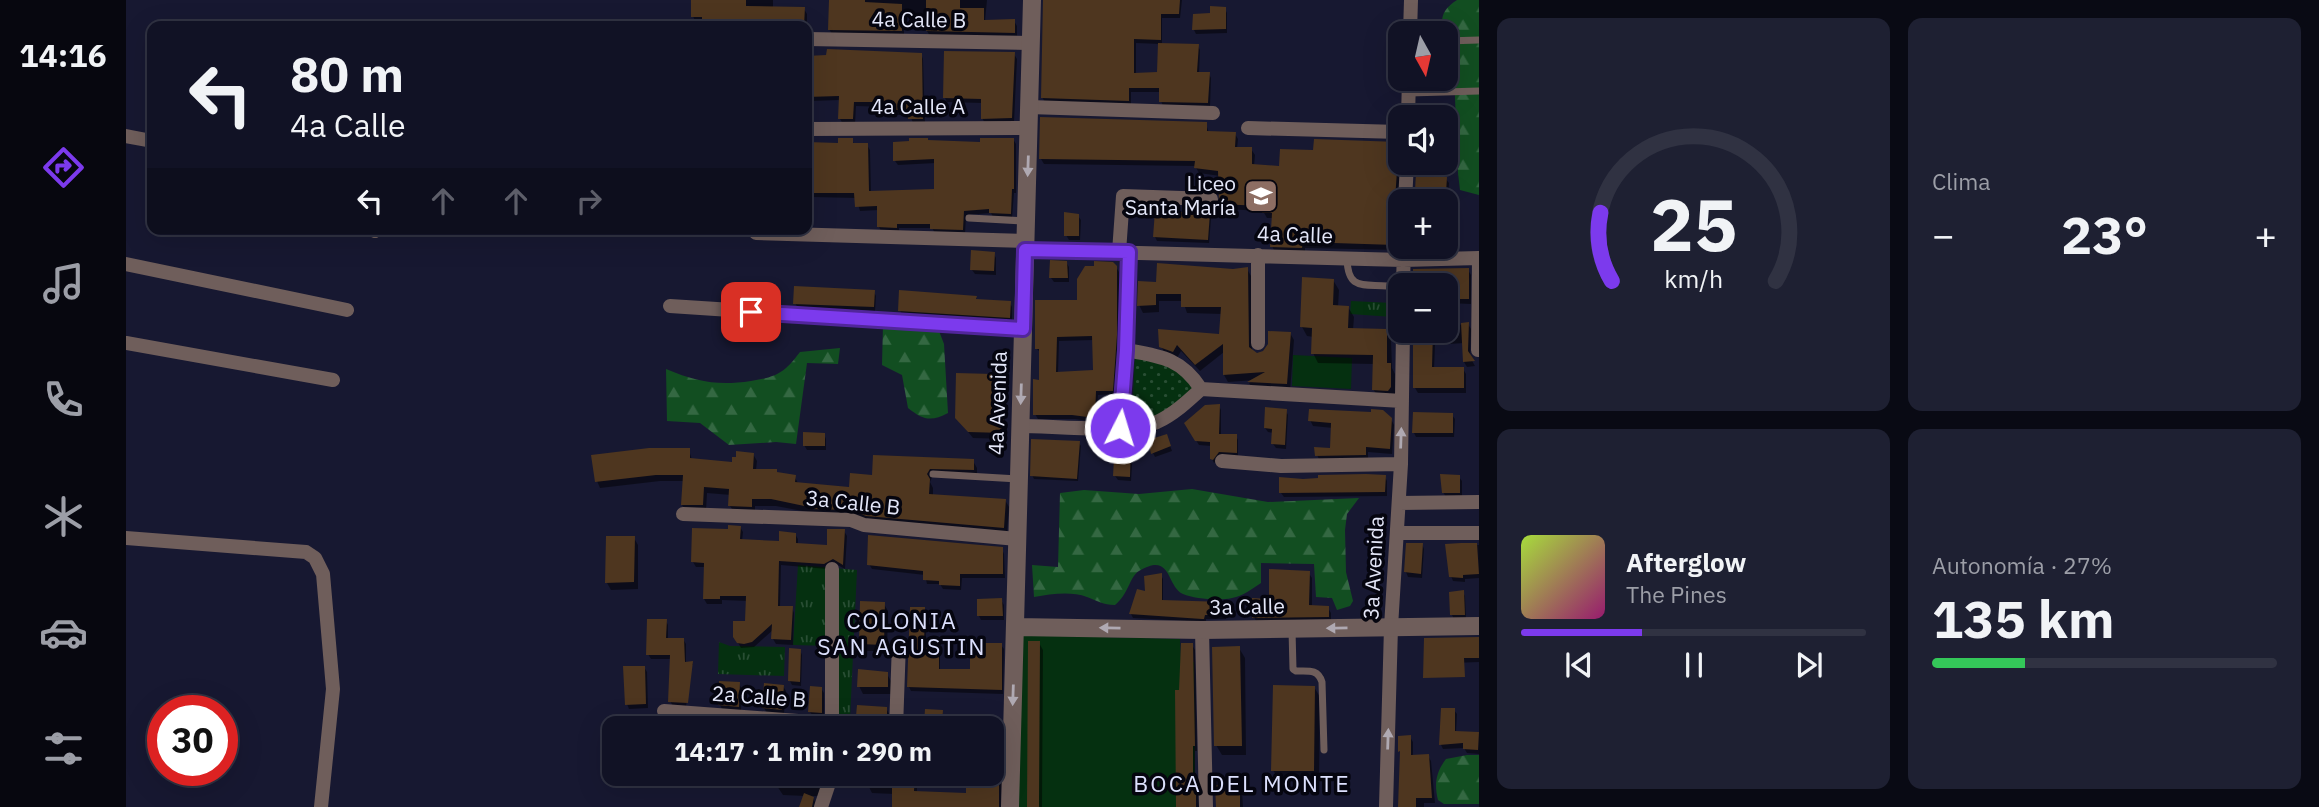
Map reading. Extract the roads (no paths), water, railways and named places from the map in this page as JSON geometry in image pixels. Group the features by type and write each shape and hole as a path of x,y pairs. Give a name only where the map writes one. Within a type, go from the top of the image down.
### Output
{"street":[{"name":"4a Avenida","path":"1010,807 1032,0"},
{"path":"1410,0 1410,21"},
{"name":"4a Calle B","path":"812,39 1031,43"},
{"path":"1029,107 1213,113"},
{"name":"4a Calle A","path":"812,129 1029,128"},
{"path":"1248,128 1388,132"},
{"path":"126,136 147,140"},
{"path":"1120,428 1126,350 1123,196 1211,199"},
{"name":"4a Calle","path":"801,235 1124,252 1347,258 1388,254"},
{"path":"1258,255 1258,343"},
{"name":"4a Calle","path":"1458,257 1479,258"},
{"path":"1478,350 1479,258"},
{"path":"126,264 346,310"},
{"path":"670,306 1023,329"},
{"path":"126,343 333,380"},
{"name":"3a Avenida","path":"1386,807 1391,627 1401,464 1403,343"},
{"path":"1126,350 1169,359 1190,374 1201,389"},
{"path":"1020,426 1120,428 1149,425 1160,421 1201,389 1402,401"},
{"path":"1223,461 1281,466 1401,464"},
{"path":"1399,503 1479,502"},
{"name":"3a Calle B","path":"683,514 851,520 864,526 1017,539"},
{"path":"1397,533 1479,533"},
{"path":"126,538 306,552 315,558 323,574 333,689 321,807"},
{"path":"832,569 832,716"},
{"name":"3a Calle","path":"1015,627 1202,630 1479,626"},
{"path":"1202,630 1206,807"},
{"path":"895,716 899,643"},
{"name":"2a Calle B","path":"664,711 734,716"},
{"path":"1004,737 1012,737"},
{"path":"821,807 828,786"}],"lane":[{"path":"1458,41 1479,40"},
{"path":"1458,90 1479,91"},
{"path":"969,218 1026,221"},
{"path":"1347,258 1348,275 1352,281 1387,286"},
{"path":"933,474 1019,479"},
{"path":"1292,629 1293,669 1315,671 1322,682 1324,750"}],"place":[{"name":"Liceo Santa María","path":"1261,196"}],"district":[{"name":"COLONIA SAN AGUSTIN","path":"902,634"},
{"name":"BOCA DEL MONTE","path":"1242,784"}]}
